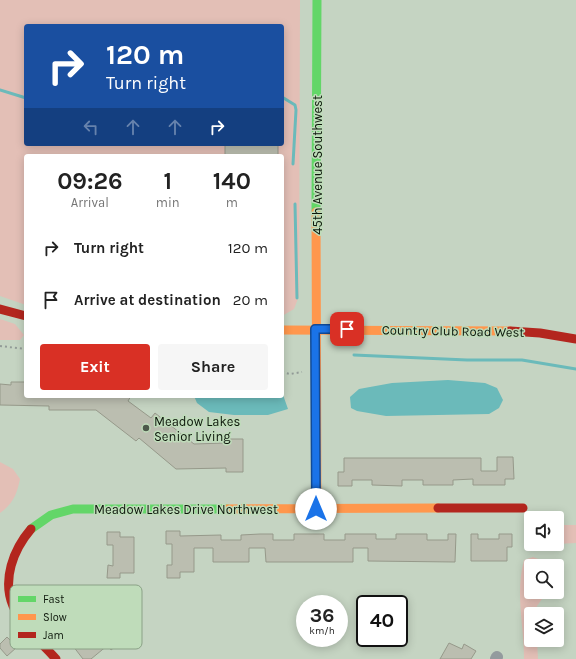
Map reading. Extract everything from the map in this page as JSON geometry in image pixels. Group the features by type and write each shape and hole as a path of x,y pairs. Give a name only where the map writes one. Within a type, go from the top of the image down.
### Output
{"street":[{"name":"45th Avenue Southwest","path":"316,0 316,509"},
{"path":"0,309 24,315"},
{"name":"Country Club Road West","path":"284,330 507,331 540,333 576,339"},
{"name":"Meadow Lakes Drive Northwest","path":"10,594 8,582 9,568 15,550 26,535 42,519 63,510 523,508"},
{"name":"Meadow Lakes Drive Northwest","path":"47,649 56,659"}],"path":[{"path":"0,346 24,349"},
{"path":"284,372 290,374 303,372 305,358 315,357"}],"shaded area":[{"path":"0,0 300,0 299,296 294,309 284,315 284,154 24,154 24,304 0,296"},
{"path":"0,319 15,324 24,335 20,340 0,340"},
{"path":"0,462 13,469 20,479 14,498 0,513"},
{"path":"564,525 576,525 576,543 564,544"},
{"path":"533,557 538,559 527,559"},
{"path":"524,560 524,599 542,599 537,607 524,607 524,647 520,597 521,572"},
{"path":"524,647 537,647 538,659 524,659"}],"water":[{"path":"448,380 485,383 497,388 503,400 499,408 489,414 386,416 357,411 351,408 350,397 359,389 392,383"},
{"path":"195,398 284,398 288,409 268,415 234,415 209,412 197,403"}],"building":[{"path":"225,146 278,146 278,154 225,154"},
{"name":"Meadow Lakes Senior Living","path":"11,382 24,382 24,398 130,398 128,401 151,418 155,413 194,444 225,443 225,439 243,439 243,472 226,472 226,468 176,469 139,438 136,441 96,410 49,410 49,406 0,405 0,384 11,385"},
{"path":"497,457 513,457 514,479 505,479 505,485 473,485 473,479 453,480 453,485 423,485 423,480 402,480 402,486 372,485 372,480 352,480 352,486 338,486 338,472 344,472 344,458 481,458 481,471 497,471"},
{"path":"166,531 180,531 180,536 221,535 221,540 241,540 241,535 260,534 273,534 273,540 294,540 294,534 324,534 324,540 345,540 345,534 376,534 376,539 396,539 396,534 427,534 427,540 448,540 448,534 456,534 455,562 368,561 368,548 353,548 353,562 266,562 265,548 249,548 249,562 213,562 213,548 194,548 194,572 180,572 180,578 167,578 167,565 172,565 172,544 166,544"},
{"path":"107,532 120,532 120,537 134,537 134,573 120,573 120,578 107,578 108,565 113,566 113,545 107,545"},
{"path":"471,534 478,534 478,539 499,539 499,534 512,534 512,547 507,547 507,561 471,561"},
{"path":"7,637 10,640 10,649 15,649 7,656 0,648 0,644"},
{"path":"449,643 462,649 464,644 476,651 471,659 440,659"},
{"path":"75,649 103,649 91,659 83,659"}],"waterway":[{"path":"0,90 24,97"},
{"path":"284,98 295,105 296,110 293,164"},
{"path":"295,204 297,298"},
{"path":"354,355 467,360 522,360 576,369"}],"traffic: fast":[{"path":"316,212 317,0"},
{"path":"31,529 51,515 73,509 227,509"}],"traffic: slow":[{"path":"316,212 317,509"},
{"path":"284,330 510,331"},
{"path":"227,509 438,508"}],"traffic: jam":[{"path":"0,309 24,315"},
{"path":"510,331 540,333 576,339"},
{"path":"438,508 523,508"},
{"path":"10,596 9,576 14,556 31,529"},
{"path":"46,649 56,659"}],"place":[{"name":"Meadow Lakes Senior Living","path":"146,428"}],"route":[{"path":"316,509 315,329 347,329"}]}
